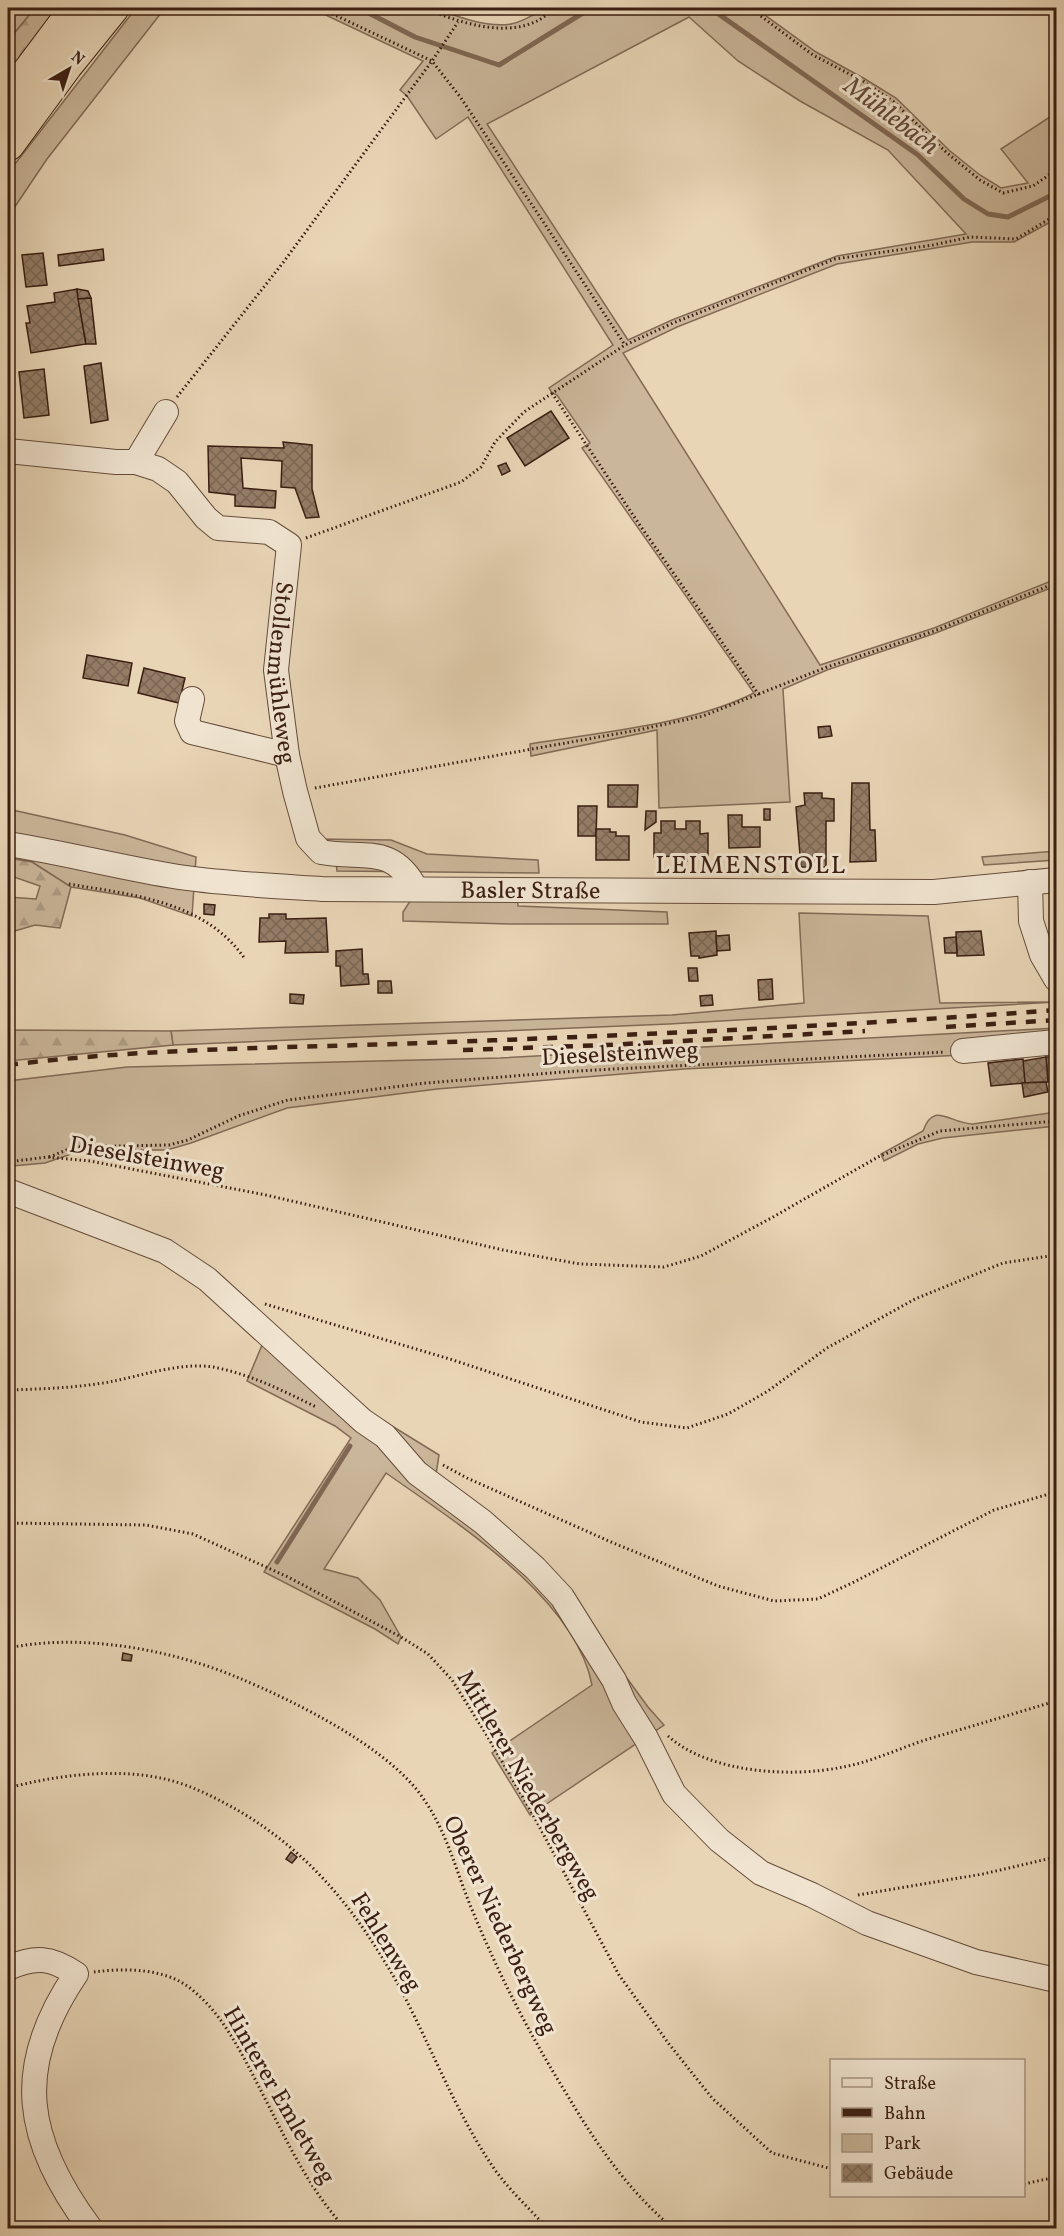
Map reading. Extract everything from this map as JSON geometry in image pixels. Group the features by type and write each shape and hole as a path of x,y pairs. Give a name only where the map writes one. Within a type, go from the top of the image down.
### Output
{"highway":[{"path":"8,100 77,8"},
{"path":"8,144 112,8"}],"street":[{"path":"136,462 166,412"},
{"path":"8,451 136,462 158,469 177,482 206,518 218,528 269,532 288,544"},
{"name":"Stollenmühleweg","path":"288,544 276,670 287,755 308,838 321,852 388,858 408,874 416,889"},
{"path":"192,699 187,721 192,732 287,755"},
{"name":"Basler Straße","path":"8,844 80,856 177,877 229,884 322,889 934,892 1056,880"},
{"path":"1030,882 1031,921 1042,955 1056,979"},
{"path":"963,1051 1056,1042"},
{"path":"8,1191 165,1251 207,1279 363,1421 385,1436 417,1473 483,1522 535,1568 555,1590 614,1680 674,1794 719,1840 761,1873 812,1895 867,1923 976,1962 1049,1974"},
{"path":"8,1968 32,1960 48,1960 76,1974 58,2000 45,2032 34,2071 33,2104 39,2133 52,2167 70,2202 90,2229"}],"path":[{"path":"320,8 432,61 461,98 624,345"},
{"path":"423,8 458,22 513,28 537,21 556,8"},
{"path":"750,8 813,55 863,81 894,102 947,153 980,180 1003,193 1033,186 1056,170"},
{"path":"166,412 282,264 432,61 458,22"},
{"path":"288,544 461,482 482,467 495,442 524,412 624,345 673,323 835,259 933,245 970,237 1016,238 1056,215"},
{"path":"552,393 639,524 759,695"},
{"path":"295,790 638,730 703,716 827,667 934,631 1056,583"},
{"path":"69,884 140,897 184,911 217,929 233,942 245,959"},
{"name":"Dieselsteinweg","path":"47,1157 74,1147 169,1145 188,1140 238,1116 288,1100 426,1083 576,1071 963,1051"},
{"name":"Dieselsteinweg","path":"47,1157 90,1161 266,1195 503,1250 580,1264 664,1267 700,1256 878,1157 940,1131 1056,1121"},
{"path":"8,1162 47,1157"},
{"path":"230,1302 248,1299 303,1314 571,1397 641,1422 687,1428 728,1414 768,1391 827,1348 915,1299 1003,1263 1056,1255"},
{"path":"8,1390 57,1388 107,1382 171,1368 212,1367 258,1380 291,1395"},
{"path":"439,1463 467,1478 718,1587 774,1601 818,1599 994,1510 1056,1492"},
{"name":"Mittlerer Niederbergweg","path":"8,1523 146,1525 193,1534 288,1577 402,1637 428,1654 452,1680 486,1734 527,1804 619,1976 669,2044 712,2098 772,2153 830,2169"},
{"name":"Oberer Niederbergweg","path":"8,1648 66,1641 104,1643 184,1659 228,1673 286,1698 360,1742 396,1769 417,1791 447,1838 472,1911 513,2002 594,2140 623,2178 673,2229"},
{"path":"664,1732 678,1745 704,1758 736,1767 806,1772 844,1767 1056,1701"},
{"name":"Fehlenweg","path":"8,1788 78,1774 123,1774 169,1780 218,1799 268,1828 310,1863 355,1915 398,1986 471,2131 494,2168 547,2229"},
{"path":"857,1895 983,1874 1056,1857"},
{"name":"Hinterer Emletweg","path":"76,1974 132,1970 164,1975 189,1987 210,2007 236,2042 304,2175 330,2213 345,2229"},
{"path":"1025,2184 1056,2177"}],"green space":[{"path":"8,8 35,8 8,41"},
{"path":"35,8 59,8 8,75 8,41"},
{"path":"136,8 165,8 47,159 8,217 8,173"},
{"path":"311,8 436,8 472,21 502,25 520,22 545,8 755,8 816,52 896,98 950,151 980,175 1001,188 1028,183 1001,149 1056,113 1056,219 1014,242 972,242 837,264 677,327 623,353 820,665 934,628 1056,579 1056,586 933,634 827,670 783,689 790,802 659,808 657,730 531,756 530,744 674,720 729,704 754,693 582,448 590,443 557,395 549,388 613,345 468,117 436,139 407,96 400,90 423,61","holes":["689,17 738,61 800,101 888,150 966,234 837,256 672,320 628,340 487,124"]},
{"path":"8,809 125,835 196,857 192,916 140,898 71,887 32,862 8,858"},
{"path":"315,839 391,840 427,854 538,860 539,873 337,871 335,853"},
{"path":"1056,851 1056,860 984,865 982,857"},
{"path":"8,858 32,862 71,887 60,928 35,925 8,933 8,897 36,899 40,886 8,875"},
{"path":"416,892 517,896 518,906 667,912 668,924 403,921 403,912"},
{"path":"799,913 928,916 940,1003 1056,1002 669,1024 173,1045 171,1031 672,1015 804,1003"},
{"path":"1056,1028 1056,1038 963,1055 684,1069 437,1089 287,1108 167,1150 83,1150 45,1163 12,1166 8,1169 8,1081 127,1067 500,1058"},
{"path":"8,1030 171,1031 173,1045 8,1061"},
{"path":"1056,1112 1056,1126 943,1138 918,1144 884,1161 881,1154 923,1131 927,1122 938,1115 973,1124"},
{"path":"270,1326 353,1402 439,1455 435,1481 551,1574 648,1707 664,1725 530,1815 492,1753 592,1685 581,1653 563,1622 538,1592 509,1564 445,1514 386,1473 324,1569 358,1578 380,1600 401,1637 398,1644 375,1629 264,1572 351,1438 335,1426 247,1381"}],"building":[{"path":"103,249 104,260 59,266 58,255"},
{"path":"43,253 47,285 26,287 22,255"},
{"path":"77,289 86,344 31,353 26,323 30,323 27,306 55,302 54,293"},
{"path":"77,289 88,291 91,298 78,299"},
{"path":"91,298 96,344 86,344 78,299"},
{"path":"101,363 108,420 91,423 84,366"},
{"path":"44,369 49,415 24,418 19,372"},
{"path":"551,411 569,438 525,466 507,438"},
{"path":"283,442 312,445 312,489 319,517 306,518 295,488 281,487 282,461 241,458 243,488 276,491 275,508 235,506 235,495 209,492 208,446 284,448"},
{"path":"506,463 510,471 502,475 498,466"},
{"path":"87,655 132,663 128,686 83,678"},
{"path":"144,668 185,678 179,703 138,693"},
{"path":"830,726 832,736 819,738 818,727"},
{"path":"852,783 869,783 870,830 875,830 876,861 850,862"},
{"path":"608,785 638,785 637,807 608,807"},
{"path":"804,793 822,793 822,798 834,799 834,821 826,821 826,867 801,867 796,807 805,805"},
{"path":"578,806 597,806 596,836 578,836"},
{"path":"764,809 770,809 770,820 764,820"},
{"path":"646,811 656,811 656,822 645,830"},
{"path":"728,815 742,815 742,827 760,827 760,847 729,848"},
{"path":"661,821 675,821 675,829 686,829 686,821 700,821 700,834 708,833 708,858 687,856 687,861 675,861 675,856 654,857 654,833 661,833"},
{"path":"596,829 610,829 610,832 616,832 616,836 629,836 629,860 596,860"},
{"path":"204,904 215,905 214,915 204,914"},
{"path":"269,914 286,914 286,919 326,918 328,952 285,953 286,941 259,942 260,918 269,918"},
{"path":"716,931 717,955 699,958 699,956 691,956 689,933"},
{"path":"981,931 984,955 957,956 956,932"},
{"path":"729,935 730,950 717,951 716,936"},
{"path":"956,937 957,953 945,953 944,938"},
{"path":"362,949 363,974 368,974 369,984 341,986 340,966 336,966 336,951"},
{"path":"688,968 697,968 698,981 689,981"},
{"path":"772,979 773,999 759,1000 758,980"},
{"path":"378,981 391,981 392,993 378,993"},
{"path":"290,994 304,995 303,1004 290,1003"},
{"path":"712,995 713,1005 701,1006 700,996"},
{"path":"1046,1057 1056,1057 1056,1081 1048,1082"},
{"path":"1046,1057 1048,1082 1025,1083 1022,1061"},
{"path":"1023,1059 1025,1083 991,1086 988,1063"},
{"path":"1046,1082 1048,1092 1024,1097 1022,1083"},
{"path":"123,1653 132,1655 131,1661 122,1660"},
{"path":"291,1852 297,1857 292,1863 286,1859"}],"waterway":[{"name":"Mühlebach","path":"359,8 415,37 499,65 591,8"},
{"name":"Mühlebach","path":"710,8 918,155 964,199 988,214 1008,217 1056,193"},
{"path":"277,1562 350,1446"}],"railway":[{"path":"8,1065 163,1052 661,1033 1056,1010"},
{"path":"946,1027 1056,1020"},
{"path":"463,1050 607,1045 865,1031"}],"district":[{"name":"LEIMENSTOLL","path":"751,864"}]}
